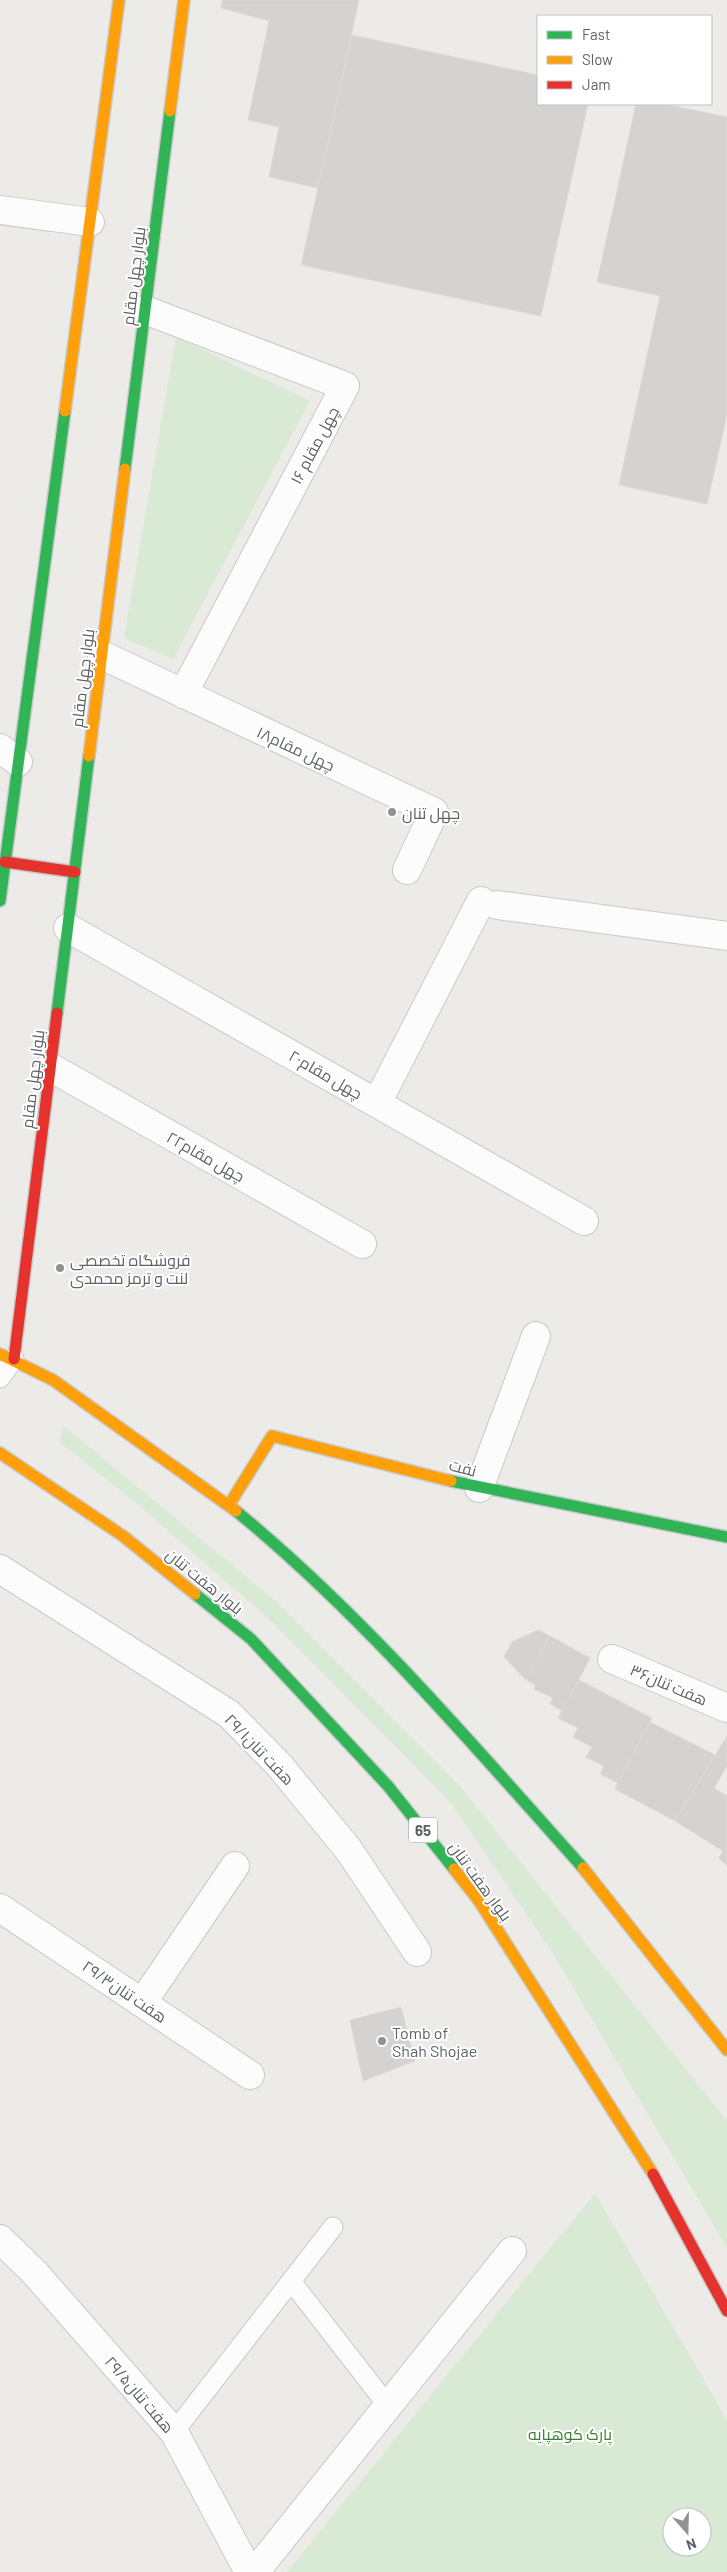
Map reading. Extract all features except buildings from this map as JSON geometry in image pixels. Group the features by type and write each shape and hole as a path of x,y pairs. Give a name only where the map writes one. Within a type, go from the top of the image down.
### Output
{"main road":[{"path":"0,901 5,862 9,755 90,222 119,0"},
{"name":"بلوار چهل مقام","path":"7,1356 50,1068 184,0"},
{"path":"5,862 74,872"},
{"path":"7,1356 53,1380 229,1504 280,1547 392,1656 594,1880 727,2050"},
{"name":"نفت","path":"229,1504 272,1436 367,1458 479,1488 727,1537"},
{"name":"بلوار هفت تنان","path":"0,1453 123,1536 251,1639 388,1786 479,1901 663,2190 727,2311"}],"street":[{"path":"0,210 90,222"},
{"name":"چهل مقام ۱۶","path":"145,310 346,386 183,694"},
{"name":"۱۸چهل مقام","path":"102,655 434,812 407,870"},
{"path":"377,1104 489,903 727,936"},
{"name":"چهل مقام۲۰","path":"68,928 584,1221"},
{"name":"چهل مقام۲۲","path":"50,1068 362,1244"},
{"path":"479,1488 536,1336"},
{"name":"۲۹/۱هفت تنان","path":"0,1569 229,1714 279,1765 348,1850 417,1952"},
{"name":"هفت تنان۳۶","path":"612,1659 727,1708"},
{"path":"142,2003 235,1866"},
{"name":"۲۹/۳هفت تنان","path":"0,1908 250,2075"},
{"name":"۲۹/۵هفت تنان","path":"0,2239 34,2272 174,2432 249,2572"},
{"path":"255,2572 512,2251"}],"lane":[{"path":"0,1378 7,1356"},
{"path":"174,2432 334,2227"},
{"path":"291,2281 388,2406"}],"green space":[{"path":"176,337 310,401 173,659 124,638"},
{"path":"64,1426 277,1602 459,1785 727,2121 727,2248 552,1952 451,1803 267,1617 136,1503 59,1442"},
{"name":"پارک کوهپایه","path":"595,2193 727,2420 727,2572 287,2572"}],"traffic: fast":[{"path":"125,469 170,111"},
{"path":"0,901 65,411"},
{"path":"57,1013 89,756"},
{"path":"451,1481 727,1537"},
{"path":"236,1511 283,1551 373,1637 458,1728 583,1868"},
{"path":"195,1594 251,1639 388,1786 454,1869"}],"traffic: slow":[{"path":"65,411 119,0"},
{"path":"170,111 184,0"},
{"path":"89,756 125,469"},
{"path":"0,1354 53,1380 236,1511"},
{"path":"229,1505 272,1436 451,1481"},
{"path":"0,1453 123,1536 195,1594"},
{"path":"583,1868 727,2050"},
{"path":"454,1869 479,1901 653,2174"}],"traffic: jam":[{"path":"5,862 75,872"},
{"path":"14,1359 57,1013"},
{"path":"653,2174 727,2311"}],"place":[{"name":"چهل تنان","path":"392,812"},
{"name":"فروشگاه تخصصی لنت و ترمز محمدی","path":"60,1268"},
{"name":"Tomb of Shah Shojae","path":"382,2041"}]}
